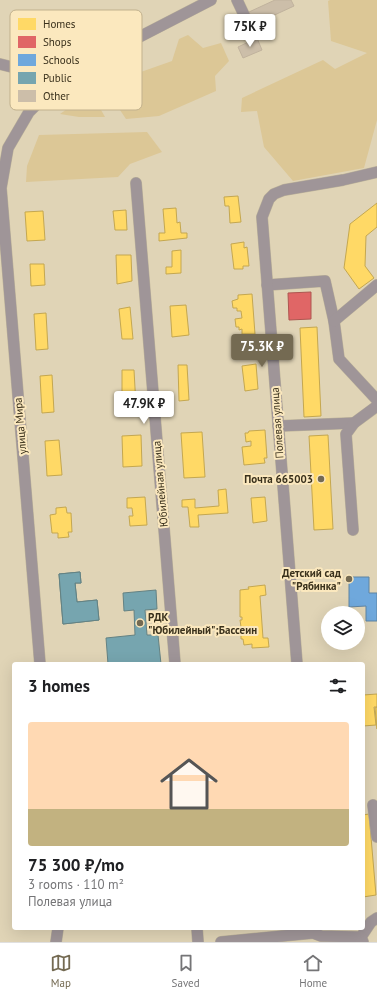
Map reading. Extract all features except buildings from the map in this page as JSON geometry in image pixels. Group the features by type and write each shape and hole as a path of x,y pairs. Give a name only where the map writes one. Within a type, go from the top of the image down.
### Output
{"street":[{"name":"улица Мира","path":"142,36 211,0"},
{"path":"237,0 253,34"},
{"path":"0,64 10,66"},
{"name":"улица Мира","path":"31,110 8,148 1,188 40,662"},
{"name":"Полевая улица","path":"297,662 262,217 269,199 274,194 284,190 343,180 377,172"},
{"name":"Юбилейная улица","path":"136,183 175,662"},
{"path":"267,285 324,281 334,321 339,359 377,400"},
{"path":"334,321 377,285"},
{"path":"353,530 346,434 354,423 377,406"},
{"path":"278,426 354,423"},
{"path":"371,804 377,837"},
{"path":"221,942 313,930 321,936 362,939 371,922 377,918"},
{"path":"56,942 58,930"},
{"path":"197,930 198,942"}],"shaded area":[{"path":"377,0 377,120 364,168 293,181 264,147 257,111 241,112 242,98 323,60 335,69 367,53 331,41 328,1"},
{"path":"188,35 203,48 221,43 229,61 215,76 216,91 159,116 126,119 120,110 142,110 142,72 172,61 179,39"},
{"path":"66,110 101,110 105,117 79,117 60,114"},
{"path":"147,132 162,152 130,164 118,177 26,182 27,166 39,135"}],"place":[{"name":"Почта 665003","path":"321,479"},
{"name":"Детский сад \"Рябинка\"","path":"349,579"},
{"name":"РДК \"Юбилейный\";Бассеин","path":"140,623"}]}
